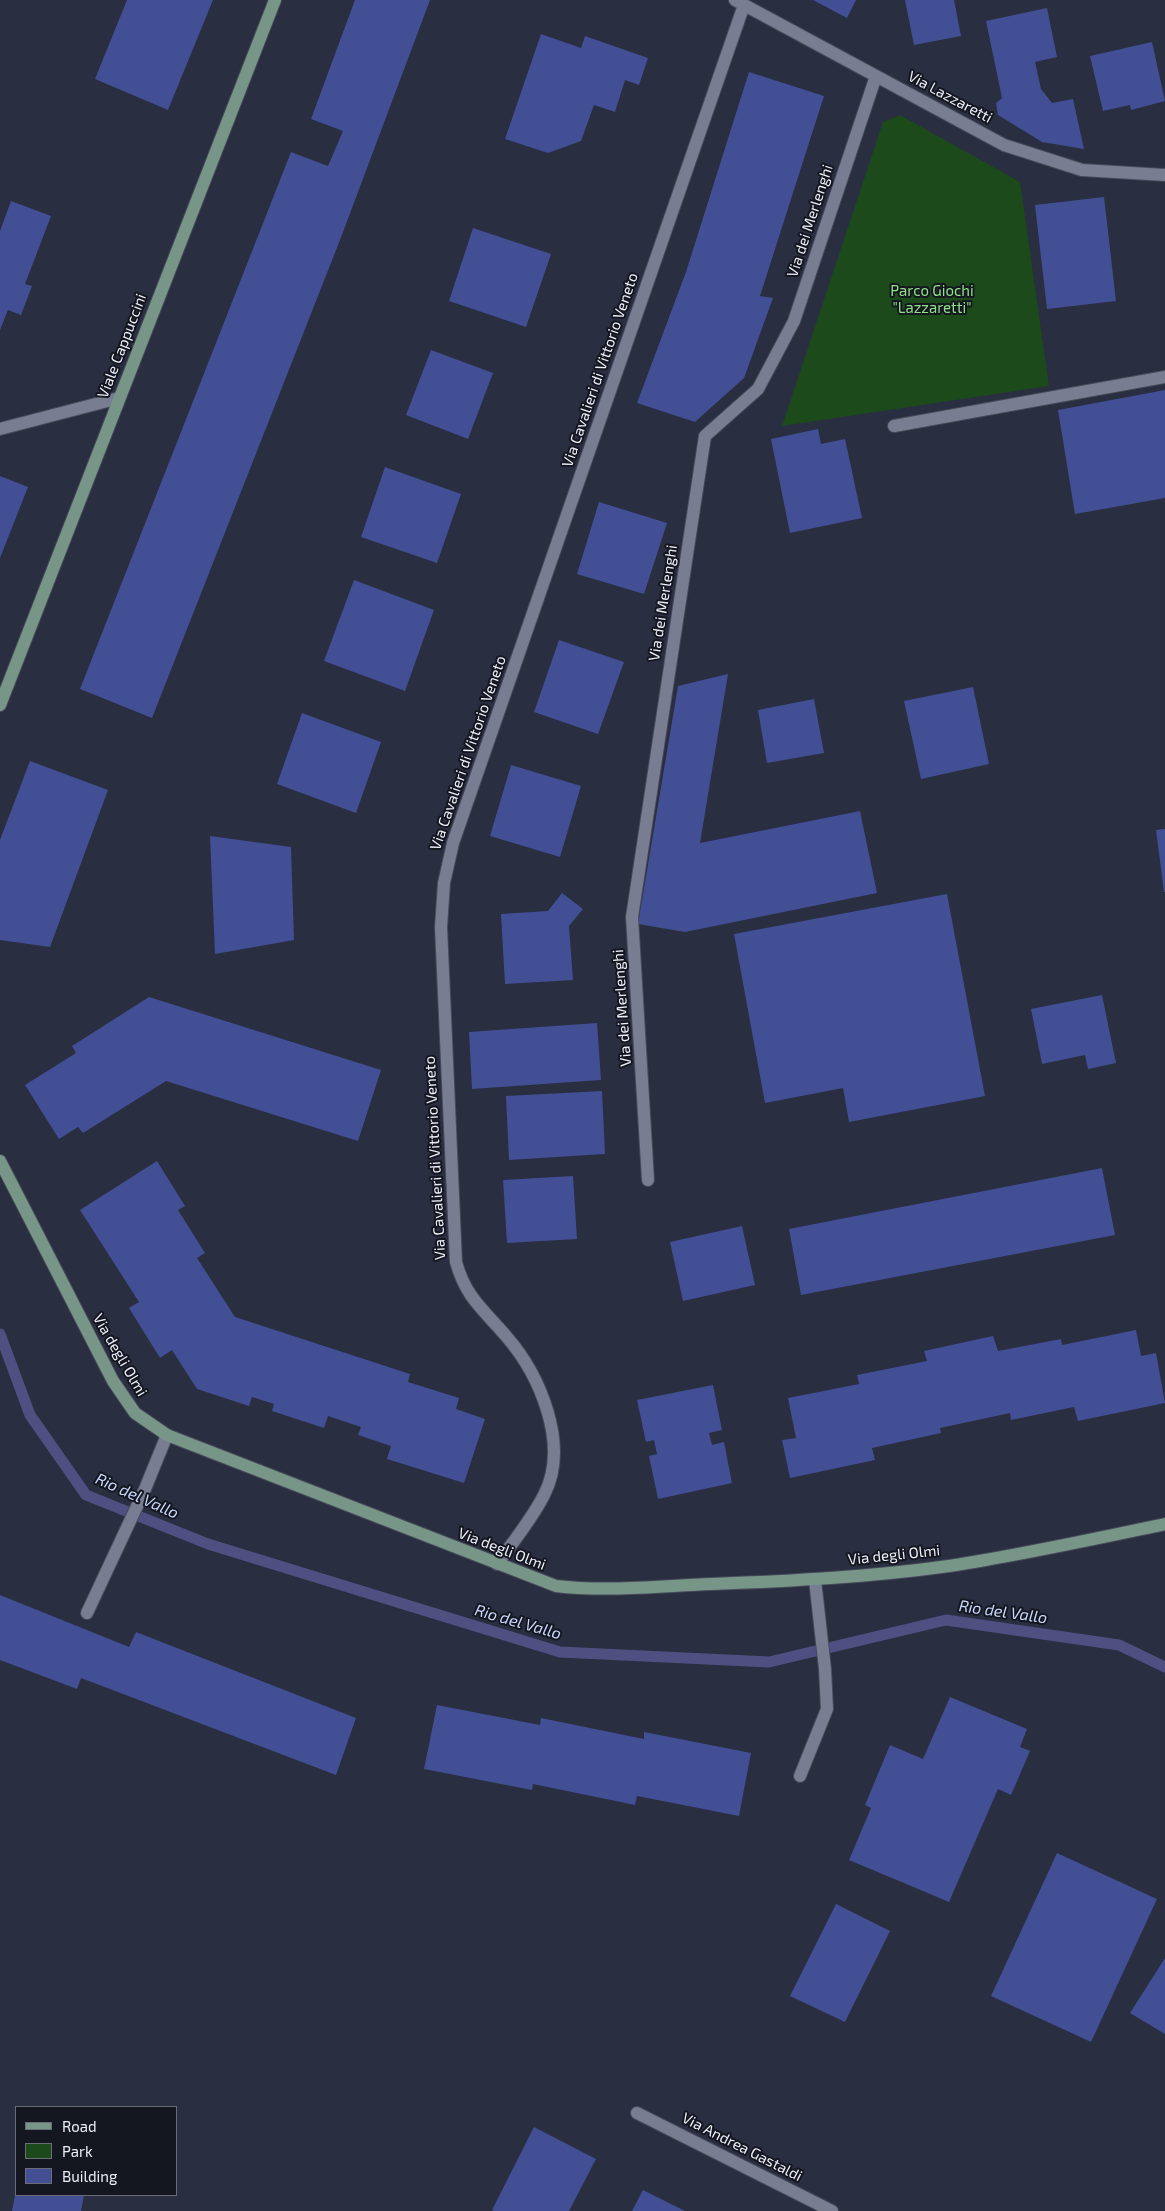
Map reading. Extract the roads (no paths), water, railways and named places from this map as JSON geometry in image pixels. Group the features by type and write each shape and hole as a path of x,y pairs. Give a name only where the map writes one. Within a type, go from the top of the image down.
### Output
{"main road":[{"name":"Viale Cappuccini","path":"0,703 275,0"},
{"name":"Via degli Olmi","path":"0,1161 113,1381 135,1413 167,1435 556,1586 572,1588 815,1580 950,1566 1165,1524"}],"street":[{"name":"Via Lazzaretti","path":"740,3 1004,145 1082,170 1165,175"},
{"name":"Via Cavalieri di Vittorio Veneto","path":"497,1564 545,1494 552,1472 554,1447 550,1422 538,1386 521,1356 471,1298 461,1282 456,1262 441,926 444,883 456,833 740,3"},
{"name":"Via dei Merlenghi","path":"648,1180 632,917 705,436 758,389 794,321 876,76"},
{"path":"894,426 1165,377"},
{"path":"0,429 119,398"},
{"path":"88,1613 145,1489 167,1435"},
{"path":"800,1776 827,1708 825,1669 815,1580"},
{"name":"Via Andrea Gastaldi","path":"637,2113 832,2211"}],"waterway":[{"name":"Rio del Vallo","path":"0,1334 30,1415 86,1495 208,1544 560,1652 769,1662 946,1620 1119,1645 1165,1667"}],"park label":[{"name":"Parco Giochi \"Lazzaretti\"","path":"932,300"}]}
